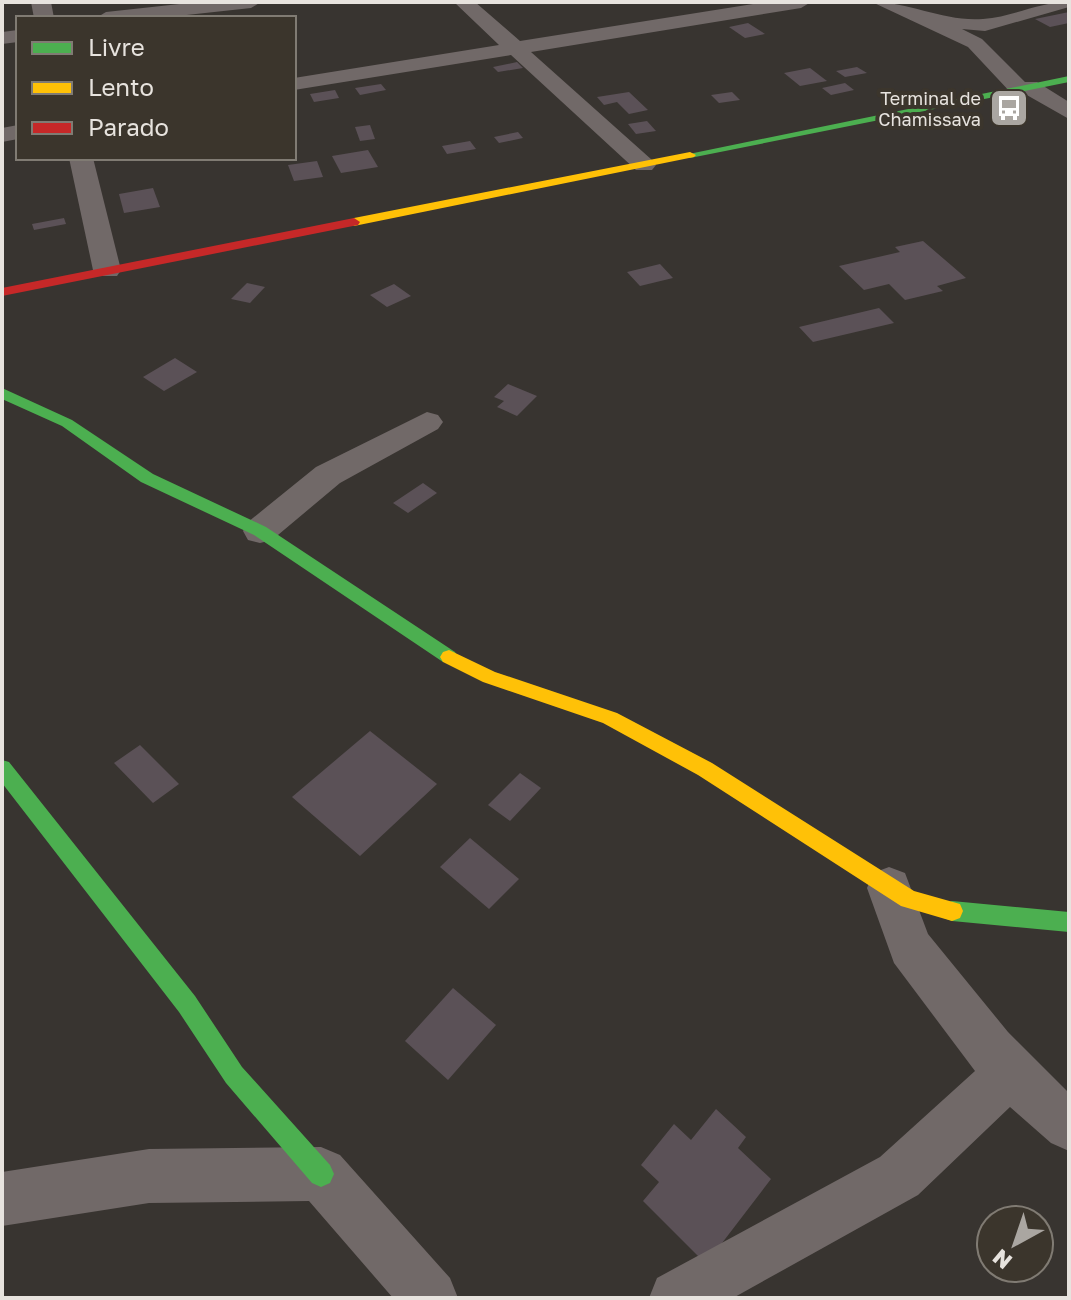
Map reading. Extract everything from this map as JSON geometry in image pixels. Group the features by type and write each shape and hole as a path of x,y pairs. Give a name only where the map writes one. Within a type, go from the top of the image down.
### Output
{"street":[{"path":"124,16 251,2"},
{"path":"464,2 644,165"},
{"path":"296,84 801,2"},
{"path":"882,2 927,21 980,34 1066,2"},
{"path":"647,9 669,23"},
{"path":"980,34 1024,88 1069,112"},
{"path":"2,292 1069,79"},
{"path":"81,160 107,270"},
{"path":"2,393 67,423 147,478 260,531 451,658 489,677 610,718 705,769 909,899 950,911 1069,922"},
{"path":"260,531 328,475 427,422"},
{"path":"2,768 187,1004 234,1075 430,1298"},
{"path":"889,888 910,947 1011,1072 1042,1104 1069,1125"},
{"path":"677,1298 899,1176 1011,1072"},
{"path":"2,1199 149,1176 321,1174"}],"building":[{"path":"1069,12 1069,23 1050,27 1035,19"},
{"path":"748,23 765,34 745,38 729,27"},
{"path":"517,62 523,68 498,72 493,67"},
{"path":"857,67 867,73 845,77 836,71"},
{"path":"810,68 827,81 800,86 784,73"},
{"path":"845,83 854,90 831,95 822,88"},
{"path":"381,84 386,90 360,95 355,88"},
{"path":"335,90 339,98 314,102 310,94"},
{"path":"629,92 648,110 629,114 617,102 604,105 597,97"},
{"path":"732,92 740,100 719,103 711,95"},
{"path":"647,121 656,131 636,134 628,124"},
{"path":"370,125 375,139 360,141 355,127"},
{"path":"518,132 523,138 499,143 494,137"},
{"path":"470,141 476,149 447,154 442,146"},
{"path":"368,150 378,167 341,173 332,156"},
{"path":"317,161 323,177 294,181 288,165"},
{"path":"153,188 160,207 124,213 119,194"},
{"path":"64,218 66,224 34,230 32,224"},
{"path":"923,241 966,278 937,286 943,291 905,300 889,284 864,290 839,266 900,252 895,247"},
{"path":"660,264 673,278 640,286 627,272"},
{"path":"247,283 265,287 250,303 231,299"},
{"path":"394,284 411,296 387,307 370,295"},
{"path":"879,308 894,323 813,342 799,327"},
{"path":"175,358 197,372 164,391 143,377"},
{"path":"508,384 537,396 517,416 497,407 504,401 494,397"},
{"path":"423,483 437,493 408,513 393,503"},
{"path":"370,731 437,784 360,856 292,797"},
{"path":"140,745 179,784 153,803 114,763"},
{"path":"520,773 541,788 510,821 488,805"},
{"path":"470,838 519,879 489,909 440,867"},
{"path":"453,988 496,1025 448,1080 405,1041"},
{"path":"716,1109 746,1137 738,1148 771,1179 706,1264 643,1201 659,1182 641,1165 674,1124 691,1140"}],"traffic: fast":[{"path":"690,155 1069,79"},
{"path":"2,393 67,423 147,478 260,531 449,657"},
{"path":"2,768 187,1004 234,1075 321,1174"},
{"path":"952,911 1069,922"}],"traffic: slow":[{"path":"354,222 690,155"},
{"path":"449,657 489,677 610,718 705,769 909,899 952,911"}],"traffic: jam":[{"path":"2,292 354,222"}],"place":[{"name":"Terminal de Chamissava","path":"1009,108"}]}
